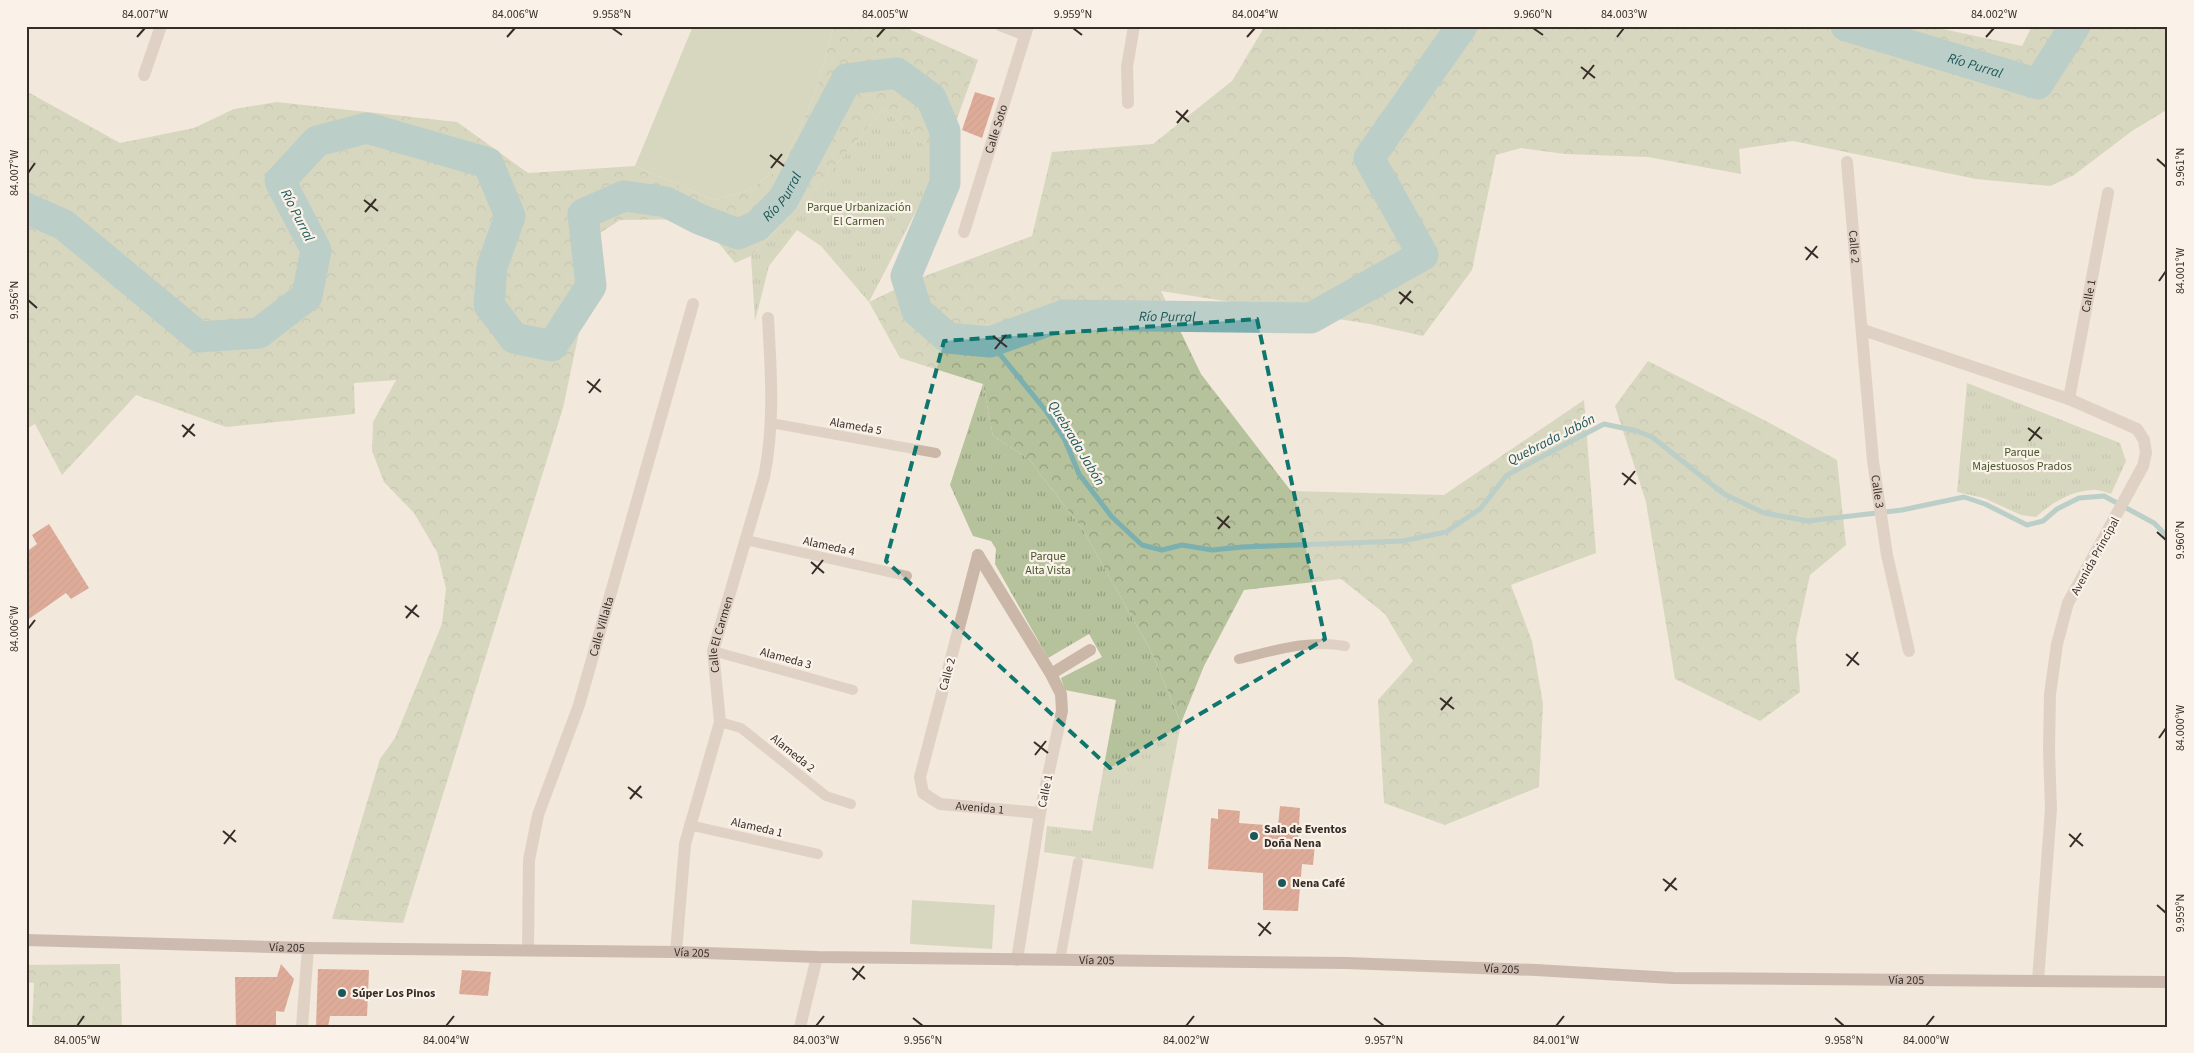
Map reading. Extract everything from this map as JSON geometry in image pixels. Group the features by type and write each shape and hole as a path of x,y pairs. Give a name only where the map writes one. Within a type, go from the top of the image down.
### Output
{"main road":[{"name":"Vía 205","path":"26,940 308,948 676,952 1017,960 1347,963 1536,970 1673,978 2168,982"}],"street":[{"path":"144,76 161,26"},
{"path":"1128,103 1127,67 1134,26"},
{"name":"Calle Soto","path":"964,232 1027,31"},
{"name":"Calle 2","path":"1847,162 1863,330"},
{"name":"Calle 1","path":"2069,399 2108,193"},
{"name":"Calle Villalta","path":"528,950 529,860 538,815 579,705 693,304"},
{"name":"Calle El Carmen","path":"676,952 689,825 720,722 713,651 770,452 772,388 768,318"},
{"name":"Avenida Principal","path":"1863,330 2069,399 2137,429 2144,440 2146,453 2144,466 2068,604 2057,644 2050,694 2051,809 2038,980"},
{"name":"Calle 3","path":"1863,330 1873,461 1887,555 1909,651"},
{"name":"Calle 2","path":"924,794 920,777 978,555"},
{"name":"Calle 1","path":"978,555 1051,674 1061,694 1062,711 1040,813 1017,960"},
{"path":"1051,674 1090,650"},
{"name":"Avenida 1","path":"924,794 940,804 1040,813"},
{"path":"302,1027 308,948"},
{"path":"800,1027 817,956"}],"lane":[{"path":"1000,26 1027,31"},
{"name":"Alameda 5","path":"771,423 936,453"},
{"name":"Alameda 4","path":"746,540 906,576"},
{"path":"1239,659 1279,649 1315,643 1344,646"},
{"name":"Alameda 3","path":"713,651 853,690"},
{"name":"Alameda 2","path":"720,722 742,728 826,796 850,804"},
{"name":"Alameda 1","path":"689,825 818,854"},
{"path":"1060,960 1078,862"}],"highlighted area":[{"path":"1257,319 1325,639 1110,768 886,561 944,341"}],"green space":[{"path":"693,26 834,26 816,92 782,166 749,190 714,200 635,166"},
{"path":"834,26 902,26 978,60 942,161 884,109 824,179 751,256 735,263 699,219 620,220 600,233 563,408 403,923 332,919 380,759 395,738 442,624 446,589 437,552 414,513 384,482 372,451 373,422 396,380 354,383 355,414 226,427 136,395 62,475 35,424 26,429 26,91 120,143 194,128 234,109 277,102 457,122 528,173 635,166 714,200 749,190 782,166 816,92"},
{"path":"1265,26 1929,26 2022,46 2032,26 2168,26 2168,109 2132,131 2074,175 2050,186 1976,179 1793,141 1739,149 1741,174 1648,157 1565,154 1521,148 1496,155 1472,270 1423,336 1370,324 1161,291 1201,374 1291,491 1444,495 1584,400 1596,553 1511,585 1532,641 1543,704 1539,787 1445,825 1384,803 1378,700 1413,661 1385,614 1341,579 1244,590 1204,666 1181,723 1151,651 1083,530 1029,459 993,436 983,384 900,358 869,302 917,279 1032,236 1052,152 1153,144 1232,81"},
{"name":"Parque Urbanización El Carmen","path":"884,109 942,161 869,302 821,246 797,230 769,266 755,321 751,256 824,179"},
{"path":"1648,361 1766,421 1837,460 1846,545 1810,575 1796,639 1800,692 1760,721 1675,679 1646,502 1615,406"},
{"name":"Parque Majestuosos Prados","path":"1967,383 2120,443 2126,461 2111,494 2094,490 2069,495 2048,507 2036,517 2021,515 1984,498 1957,492"},
{"name":"Parque Alta Vista","path":"983,384 993,436 1029,459 1083,530 1151,651 1181,723 1153,869 1044,852 1047,826 1092,831 1116,700 1065,690 1061,678 1102,657 1089,634 1048,658 995,564 996,549 991,541 973,536 950,485"},
{"path":"912,900 995,905 992,949 910,944"},
{"path":"120,964 122,1027 32,1026 34,983 26,982 26,965"}],"building":[{"path":"975,92 995,98 982,138 962,130"},
{"path":"49,524 89,588 71,599 66,593 26,621 26,552 37,544 32,535"},
{"name":"Sala de Eventos Doña Nena","path":"1280,806 1300,808 1298,843 1315,844 1313,865 1302,864 1298,911 1263,910 1263,873 1208,869 1211,818 1218,819 1218,809 1240,811 1239,823 1278,826"},
{"path":"281,964 294,979 284,1012 276,1011 276,1027 236,1027 235,977 277,977"},
{"name":"Súper Los Pinos","path":"318,969 369,970 367,1016 330,1016 328,1027 316,1027"},
{"path":"462,970 491,972 488,996 459,994"}],"waterway":[{"name":"Río Purral","path":"26,208 64,225 199,337 259,333 307,296 316,250 280,181 317,141 367,128 488,163 510,216 492,267 489,305 514,338 552,346 591,286 583,214 624,196 666,202 699,219 738,234 757,226 783,200 847,79 897,73 931,98 945,131 945,183 906,276 917,311 948,338 990,342 1064,315 1311,318 1423,255 1369,158 1462,26"},
{"name":"Río Purral","path":"1846,26 2038,84 2075,26"},
{"name":"Quebrada Jabón","path":"990,342 1046,411 1065,440 1079,474 1112,517 1142,545 1162,550 1182,545 1212,550 1242,547 1402,541 1446,532 1480,509 1507,475 1604,424 1637,431 1652,437 1724,494 1764,513 1808,521 1902,510 1964,497 1985,504 2027,525 2043,521 2057,509 2079,498 2104,496 2154,523 2168,537"}],"place":[{"name":"Sala de Eventos Doña Nena","path":"1254,836"},
{"name":"Nena Café","path":"1282,883"},
{"name":"Súper Los Pinos","path":"342,993"}]}
